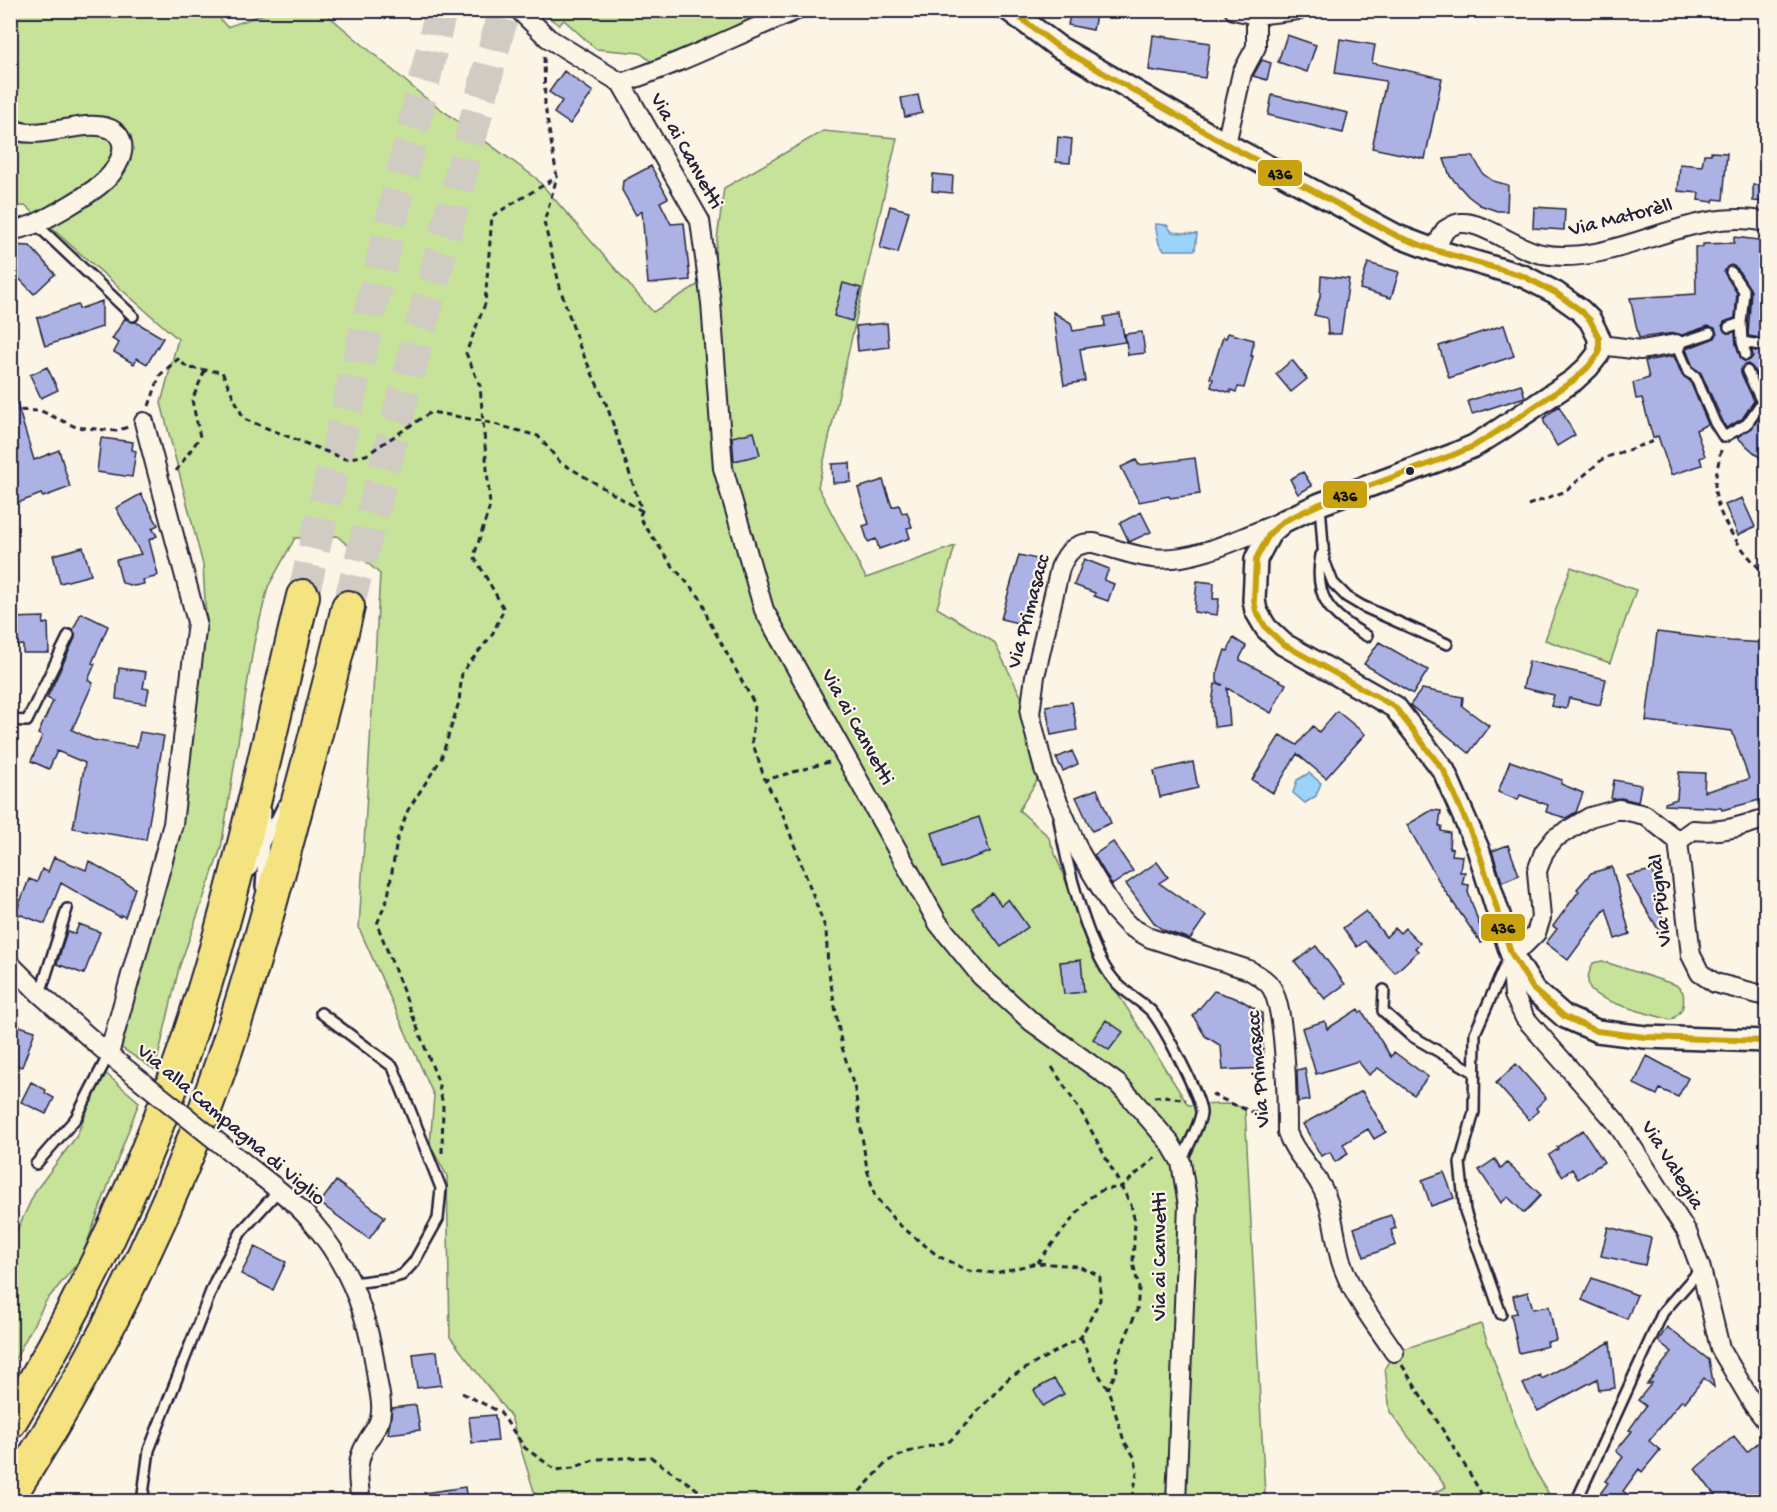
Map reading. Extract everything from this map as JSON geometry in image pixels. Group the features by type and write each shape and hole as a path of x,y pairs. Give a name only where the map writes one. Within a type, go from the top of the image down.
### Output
{"highway":[{"path":"10,1422 67,1322 128,1196 184,1052 237,873 303,596"},
{"path":"10,1495 76,1386 146,1249 183,1167 216,1080 256,956 348,608"}],"street":[{"path":"519,10 548,38 621,83"},
{"name":"Via ai Canvetti","path":"797,10 660,70 621,83 700,221 711,303 723,468 764,610 938,923 981,976 1032,1022 1118,1084 1170,1143 1181,1162 1188,1205 1176,1502"},
{"path":"1009,10 1057,46 1226,144 1397,236 1434,250 1523,276 1556,293 1590,320 1597,330 1600,345 1596,358 1574,380 1474,446 1320,504 1284,521 1270,533 1256,558 1254,600 1256,611 1266,628 1283,644 1395,706 1444,771 1478,849 1511,953 1534,990 1564,1017 1597,1031 1645,1037 1767,1041"},
{"path":"1234,10 1256,15 1299,10"},
{"path":"1226,144 1242,73 1256,47 1256,15"},
{"path":"10,127 16,131 30,133 94,127 112,130 121,139 123,149 119,164 101,184 36,224 10,231"},
{"name":"Via Matorèll","path":"1434,250 1444,230 1461,223 1478,226 1525,249 1558,256 1599,252 1701,222 1735,219 1767,222"},
{"path":"1600,345 1641,350 1676,344"},
{"name":"Via alla Campagna di Viglio","path":"114,1059 173,824 197,622 144,422"},
{"name":"Via Primasacc","path":"1284,521 1199,553 1178,557 1153,558 1094,543 1084,542 1074,546 1066,555 1060,568 1035,676 1030,714 1044,769 1055,799 1080,853 1114,910 1129,926 1150,938 1249,970 1262,977 1271,987 1281,1019 1287,1132 1291,1143 1322,1186 1329,1204 1347,1279 1394,1352"},
{"name":"Via Pügnàl","path":"1511,953 1524,945 1536,933 1541,918 1537,871 1544,852 1555,838 1590,817 1619,809 1645,815 1678,841 1691,956 1700,973 1715,983 1767,996"},
{"path":"1678,841 1693,830 1714,832 1742,827 1767,818"},
{"name":"Via Valegia","path":"1511,953 1514,995 1525,1018 1616,1122 1687,1232 1701,1269 1720,1348 1753,1404 1767,1421"},
{"name":"Via alla Campagna di Viglio","path":"10,964 40,994 114,1059 310,1219 331,1245 353,1283 368,1327 375,1360 381,1412 377,1429 366,1443 359,1458 357,1472 361,1502"}],"lane":[{"path":"36,224 133,316"},
{"path":"1731,272 1743,291 1741,323 1742,342 1746,355"},
{"path":"1729,327 1741,323"},
{"path":"1710,333 1676,344 1688,372 1695,376 1715,423 1724,437 1748,424 1764,403 1747,370"},
{"path":"1742,342 1767,346"},
{"path":"1320,504 1324,560 1333,583 1347,597 1372,611 1447,644"},
{"path":"1323,544 1318,570 1321,590 1329,609 1344,623 1367,636"},
{"path":"10,720 27,721 69,635"},
{"path":"268,786 272,728"},
{"path":"245,884 314,740"},
{"path":"256,956 267,798"},
{"name":"Via Primasacc","path":"1055,799 1062,838 1078,899 1097,953 1113,980 1152,1012 1176,1052 1199,1102"},
{"path":"217,944 241,894"},
{"path":"40,994 67,909"},
{"path":"1501,1314 1465,1211 1460,1163 1474,1112 1475,1033 1511,953"},
{"path":"1384,990 1383,1011 1410,1035 1474,1072"},
{"path":"321,1013 393,1067 441,1188 438,1219 414,1262 402,1275 353,1283"},
{"path":"36,1164 76,1118 114,1059"},
{"path":"1181,1162 1201,1113 1199,1102"},
{"path":"142,1502 149,1450 215,1281 241,1232 278,1191"},
{"path":"1576,1502 1664,1312 1701,1269"}],"path":[{"path":"548,38 544,52 545,106 557,177 544,222 561,291 579,345 607,406 642,511 639,517 671,564 702,600 708,619 755,705 752,741 765,780 782,812 826,930 828,968 842,1047 855,1089 867,1169 875,1196 896,1222 938,1256 969,1271 996,1273 1037,1263 1078,1266 1100,1276 1100,1300 1081,1337 1009,1378 950,1442 908,1452 888,1461 850,1502"},
{"path":"433,1167 442,1154 443,1105 438,1081 377,924 388,897 397,840 404,820 441,759 459,702 462,672 492,634 504,609 474,556 490,506 480,386 466,353 485,304 492,216 557,177"},
{"path":"10,410 42,411 76,427 116,431 144,422 160,375 178,358 188,368 222,372 244,419 345,459 366,455 431,412 483,421 538,436 560,462 642,511"},
{"path":"162,491 201,437 192,400 205,370"},
{"path":"1724,437 1715,488 1716,498 1743,551 1767,575"},
{"path":"1528,505 1566,491 1604,458 1654,441"},
{"path":"765,780 822,763 848,759"},
{"path":"1052,1066 1083,1115 1131,1205 1135,1222 1133,1263 1139,1288 1137,1310 1116,1360 1117,1370 1108,1389"},
{"path":"1212,1094 1230,1104 1259,1114 1287,1118"},
{"path":"1131,1098 1164,1096 1199,1102"},
{"path":"1037,1263 1089,1198 1104,1190 1120,1188 1170,1143"},
{"path":"1081,1337 1092,1364 1108,1389 1124,1441 1135,1458 1137,1472 1132,1502"},
{"path":"1394,1352 1433,1417 1465,1463 1486,1502"},
{"path":"462,1393 500,1412 525,1448 556,1470 573,1468 596,1459 651,1457 690,1483 712,1502"}],"green space":[{"path":"11,11 213,11 227,27 273,11 323,11 423,96 536,178 653,312 712,276 724,188 823,131 897,138 818,487 866,578 955,546 937,608 994,642 1030,714 1044,769 1019,810 1048,836 1098,962 1188,1105 1230,1104 1245,1108 1265,1496 1268,1501 537,1501 511,1417 450,1337 447,1176 430,1145 434,1096 359,928 380,574 337,536 295,538 268,587 254,643 221,848 179,968 155,1070 117,1045 181,824 206,620 203,565 161,403 178,339 26,206 11,207"},
{"path":"540,11 779,11 657,66 640,53 596,49 564,20 559,25"},
{"path":"1571,567 1636,590 1610,663 1545,640"},
{"path":"1602,961 1676,985 1683,992 1684,1001 1681,1011 1671,1020 1628,1008 1596,994 1589,987 1588,976 1593,963"},
{"path":"104,1072 139,1102 81,1259 46,1301 11,1367 11,1243 36,1190 76,1137"},
{"path":"1481,1324 1529,1460 1553,1501 1419,1501 1446,1487 1390,1412 1385,1368 1394,1352"}],"water":[{"path":"1155,224 1167,225 1172,232 1197,234 1195,250 1164,250 1159,244"},
{"path":"1309,773 1321,783 1316,796 1305,803 1293,793 1297,780"}],"building":[{"path":"1071,10 1097,10 1093,30 1068,25"},
{"path":"1153,35 1210,43 1205,78 1149,70"},
{"path":"1287,35 1316,45 1307,72 1278,62"},
{"path":"1340,39 1375,45 1372,63 1442,78 1425,159 1372,148 1386,81 1335,73"},
{"path":"1262,60 1271,63 1267,80 1253,76"},
{"path":"564,71 593,92 570,124 554,113 562,101 549,92"},
{"path":"918,95 922,113 905,117 901,98"},
{"path":"1272,95 1348,113 1343,133 1268,115"},
{"path":"1058,137 1072,139 1070,163 1056,162"},
{"path":"1711,152 1727,153 1723,200 1714,199 1713,202 1698,200 1699,193 1678,191 1680,164 1702,166 1704,154 1711,154"},
{"path":"1473,156 1483,174 1493,181 1508,185 1507,211 1497,211 1480,205 1468,196 1450,176 1444,159"},
{"path":"651,166 668,198 660,202 671,224 684,223 690,280 648,284 642,211 636,215 622,190 623,181"},
{"path":"933,174 953,176 952,193 932,191"},
{"path":"1753,185 1767,185 1767,202 1753,201"},
{"path":"890,206 909,211 898,253 880,248"},
{"path":"1534,207 1565,209 1564,230 1533,228"},
{"path":"1734,237 1767,241 1767,339 1748,336 1751,291 1737,268 1731,265 1724,272 1737,293 1735,318 1724,322 1722,326 1727,333 1735,332 1736,344 1742,360 1750,360 1753,356 1752,350 1767,353 1767,396 1753,368 1748,364 1744,365 1741,373 1754,401 1742,419 1726,428 1701,373 1693,367 1686,349 1715,338 1717,334 1715,328 1708,326 1682,335 1674,333 1639,338 1630,298 1696,294 1695,247 1703,247 1703,244 1734,243"},
{"path":"10,245 30,246 55,274 34,294 10,269"},
{"path":"1368,263 1399,272 1391,298 1360,289"},
{"path":"1321,276 1349,279 1341,334 1328,334 1327,318 1314,315 1320,297"},
{"path":"843,283 861,288 852,321 834,316"},
{"path":"102,301 102,327 45,346 37,318 78,305 79,309"},
{"path":"1053,312 1071,323 1073,331 1105,326 1104,317 1120,314 1125,342 1080,349 1085,381 1064,385"},
{"path":"125,318 163,338 147,364 137,358 134,364 114,352 119,343 112,339"},
{"path":"887,323 889,347 858,351 856,326"},
{"path":"1504,325 1514,356 1449,378 1439,346"},
{"path":"1142,332 1145,353 1128,355 1125,334"},
{"path":"1228,333 1254,340 1251,356 1253,356 1244,388 1238,387 1236,392 1231,390 1231,393 1211,387 1213,379 1210,378 1223,337 1226,338"},
{"path":"1674,356 1682,375 1690,381 1708,424 1696,430 1705,456 1700,458 1702,465 1671,475 1658,436 1653,438 1642,398 1636,399 1633,383 1649,378 1645,361"},
{"path":"1292,360 1307,379 1291,392 1276,374"},
{"path":"47,367 58,390 41,398 30,375"},
{"path":"1521,384 1525,397 1472,414 1468,401"},
{"path":"10,394 14,394 34,460 59,450 70,487 43,497 41,494 10,506"},
{"path":"1559,406 1575,435 1557,446 1544,418"},
{"path":"1764,410 1767,411 1767,464 1737,437 1752,428"},
{"path":"754,432 760,455 734,461 732,437"},
{"path":"101,438 133,442 132,450 136,451 132,477 97,472"},
{"path":"1195,458 1200,494 1170,498 1169,496 1139,502 1121,467 1136,460 1139,465"},
{"path":"850,463 851,482 833,483 832,464"},
{"path":"1303,472 1312,486 1298,494 1290,479"},
{"path":"883,480 892,507 899,505 902,513 907,512 912,527 907,528 910,538 879,549 876,539 868,542 863,526 869,524 858,488"},
{"path":"141,494 158,525 152,528 157,536 149,540 158,575 143,580 144,584 134,586 122,583 116,560 141,554 116,508"},
{"path":"1742,498 1755,527 1738,535 1725,505"},
{"path":"1141,512 1151,532 1129,542 1120,523"},
{"path":"83,547 91,575 60,583 53,555"},
{"path":"1019,555 1041,560 1026,625 1001,619"},
{"path":"1084,559 1109,569 1104,580 1114,584 1108,601 1074,585"},
{"path":"1197,581 1214,583 1213,599 1219,599 1217,615 1194,612"},
{"path":"81,613 108,626 92,663 95,664 88,680 93,683 72,730 93,740 137,747 140,732 164,736 146,840 73,828 85,763 57,751 49,769 31,761 42,736 38,734 53,701 47,698 75,638 73,630"},
{"path":"44,617 43,624 48,623 49,653 23,653 23,645 10,646 10,618"},
{"path":"1657,632 1767,643 1767,798 1722,810 1721,808 1665,805 1677,799 1679,772 1705,773 1704,792 1749,779 1732,731 1646,721"},
{"path":"1233,638 1246,646 1240,660 1286,684 1271,713 1227,688 1230,725 1216,727 1212,703 1215,684 1223,685 1217,682 1217,674 1225,650 1228,651"},
{"path":"1379,642 1428,670 1413,694 1364,664"},
{"path":"1529,661 1606,679 1600,705 1569,698 1566,709 1551,706 1554,695 1523,688"},
{"path":"119,668 146,672 143,688 149,689 146,704 116,699"},
{"path":"1422,689 1463,697 1462,706 1489,726 1469,753 1410,705"},
{"path":"1072,702 1077,730 1051,735 1046,706"},
{"path":"1337,711 1365,734 1326,778 1297,754 1273,793 1252,780 1280,735 1297,745 1313,726 1319,732"},
{"path":"1072,751 1078,764 1063,771 1056,758"},
{"path":"1510,761 1562,780 1561,784 1583,793 1576,812 1566,818 1546,812 1548,805 1520,795 1518,800 1498,792"},
{"path":"1193,762 1198,788 1160,797 1154,771"},
{"path":"1614,780 1641,785 1638,802 1621,798 1611,799"},
{"path":"1097,789 1111,823 1092,831 1076,797"},
{"path":"1432,810 1441,811 1439,826 1442,826 1441,831 1450,833 1449,848 1453,849 1452,855 1462,856 1460,872 1465,872 1462,884 1469,885 1468,892 1485,941 1481,943 1443,888 1407,825"},
{"path":"979,817 990,852 943,868 932,833"},
{"path":"1113,842 1133,871 1112,885 1094,855"},
{"path":"1508,845 1519,875 1502,882 1492,851"},
{"path":"54,857 86,870 89,861 135,888 125,917 121,915 120,917 61,883 45,924 16,913 29,879 37,882 42,869 48,872"},
{"path":"1157,862 1168,877 1159,883 1206,916 1190,939 1163,930 1155,924 1126,884"},
{"path":"1612,867 1630,934 1615,939 1606,908 1568,960 1546,943 1557,929 1553,926 1579,891 1577,889 1591,873"},
{"path":"1652,870 1661,907 1664,939 1626,876"},
{"path":"992,893 1001,905 1008,899 1028,927 1001,947 972,908"},
{"path":"1366,911 1386,937 1395,928 1400,933 1405,928 1420,943 1415,948 1418,951 1395,973 1365,941 1357,947 1343,928"},
{"path":"79,924 100,932 84,974 57,964 67,931 75,934"},
{"path":"1316,946 1345,984 1325,999 1295,962"},
{"path":"1081,960 1084,992 1064,994 1060,962"},
{"path":"1214,991 1241,1000 1262,1013 1264,1068 1223,1070 1221,1046 1205,1036 1193,1016"},
{"path":"1358,1009 1360,1013 1362,1011 1391,1057 1394,1052 1428,1077 1414,1095 1378,1068 1369,1075 1358,1061 1316,1074 1302,1028 1325,1021 1327,1029"},
{"path":"1106,1020 1123,1032 1109,1050 1093,1039"},
{"path":"10,1023 35,1031 22,1067 10,1063"},
{"path":"1647,1056 1688,1078 1678,1097 1660,1089 1657,1095 1634,1084"},
{"path":"1516,1064 1546,1098 1529,1120 1496,1083"},
{"path":"1305,1068 1310,1100 1298,1102 1297,1070"},
{"path":"31,1082 46,1090 45,1093 54,1098 46,1114 21,1102"},
{"path":"1362,1091 1386,1132 1374,1139 1368,1129 1343,1144 1348,1154 1335,1162 1330,1152 1321,1156 1303,1124"},
{"path":"1583,1130 1604,1162 1578,1179 1572,1169 1562,1176 1549,1155"},
{"path":"1495,1159 1501,1169 1507,1163 1541,1195 1524,1213 1508,1197 1501,1203 1479,1170"},
{"path":"1444,1172 1454,1198 1431,1206 1422,1180"},
{"path":"336,1181 385,1217 369,1239 320,1203"},
{"path":"1391,1215 1396,1228 1391,1230 1396,1245 1364,1257 1354,1228"},
{"path":"1608,1227 1651,1238 1645,1265 1601,1256"},
{"path":"255,1247 286,1262 273,1290 241,1274"},
{"path":"1592,1278 1637,1295 1627,1319 1582,1300"},
{"path":"1528,1292 1533,1309 1549,1306 1556,1340 1547,1342 1548,1346 1519,1353 1511,1314 1517,1313 1513,1296"},
{"path":"1667,1327 1709,1360 1714,1387 1704,1378 1685,1402 1682,1400 1649,1441 1660,1450 1642,1472 1639,1469 1623,1491 1637,1502 1594,1502 1608,1483 1605,1481 1623,1457 1616,1451 1632,1431 1629,1430 1646,1406 1638,1400 1652,1383 1647,1384 1672,1352 1658,1341"},
{"path":"1610,1342 1615,1388 1599,1390 1597,1379 1538,1411 1523,1384 1540,1375 1542,1379"},
{"path":"437,1351 441,1385 417,1388 413,1354"},
{"path":"1054,1379 1064,1394 1043,1406 1034,1390"},
{"path":"416,1405 420,1430 388,1434 392,1408"},
{"path":"495,1415 498,1441 472,1443 469,1417"},
{"path":"1767,1435 1767,1502 1720,1502 1695,1469 1734,1436 1747,1452"},
{"path":"465,1487 467,1502 425,1502 424,1493"}],"tunnel":[{"path":"303,596 441,10"},
{"path":"348,607 504,10"}],"transit line":[{"name":"436","path":"1010,10 1057,46 1226,144 1397,236 1434,250 1523,276 1556,293 1590,320 1599,338 1599,353 1588,367 1574,380 1498,431 1474,446 1453,455 1320,504 1284,521 1270,533 1256,559 1254,600 1256,611 1266,628 1283,644 1395,707 1444,771 1478,849 1511,953 1534,990 1565,1017 1597,1031 1645,1037 1766,1041"}]}
